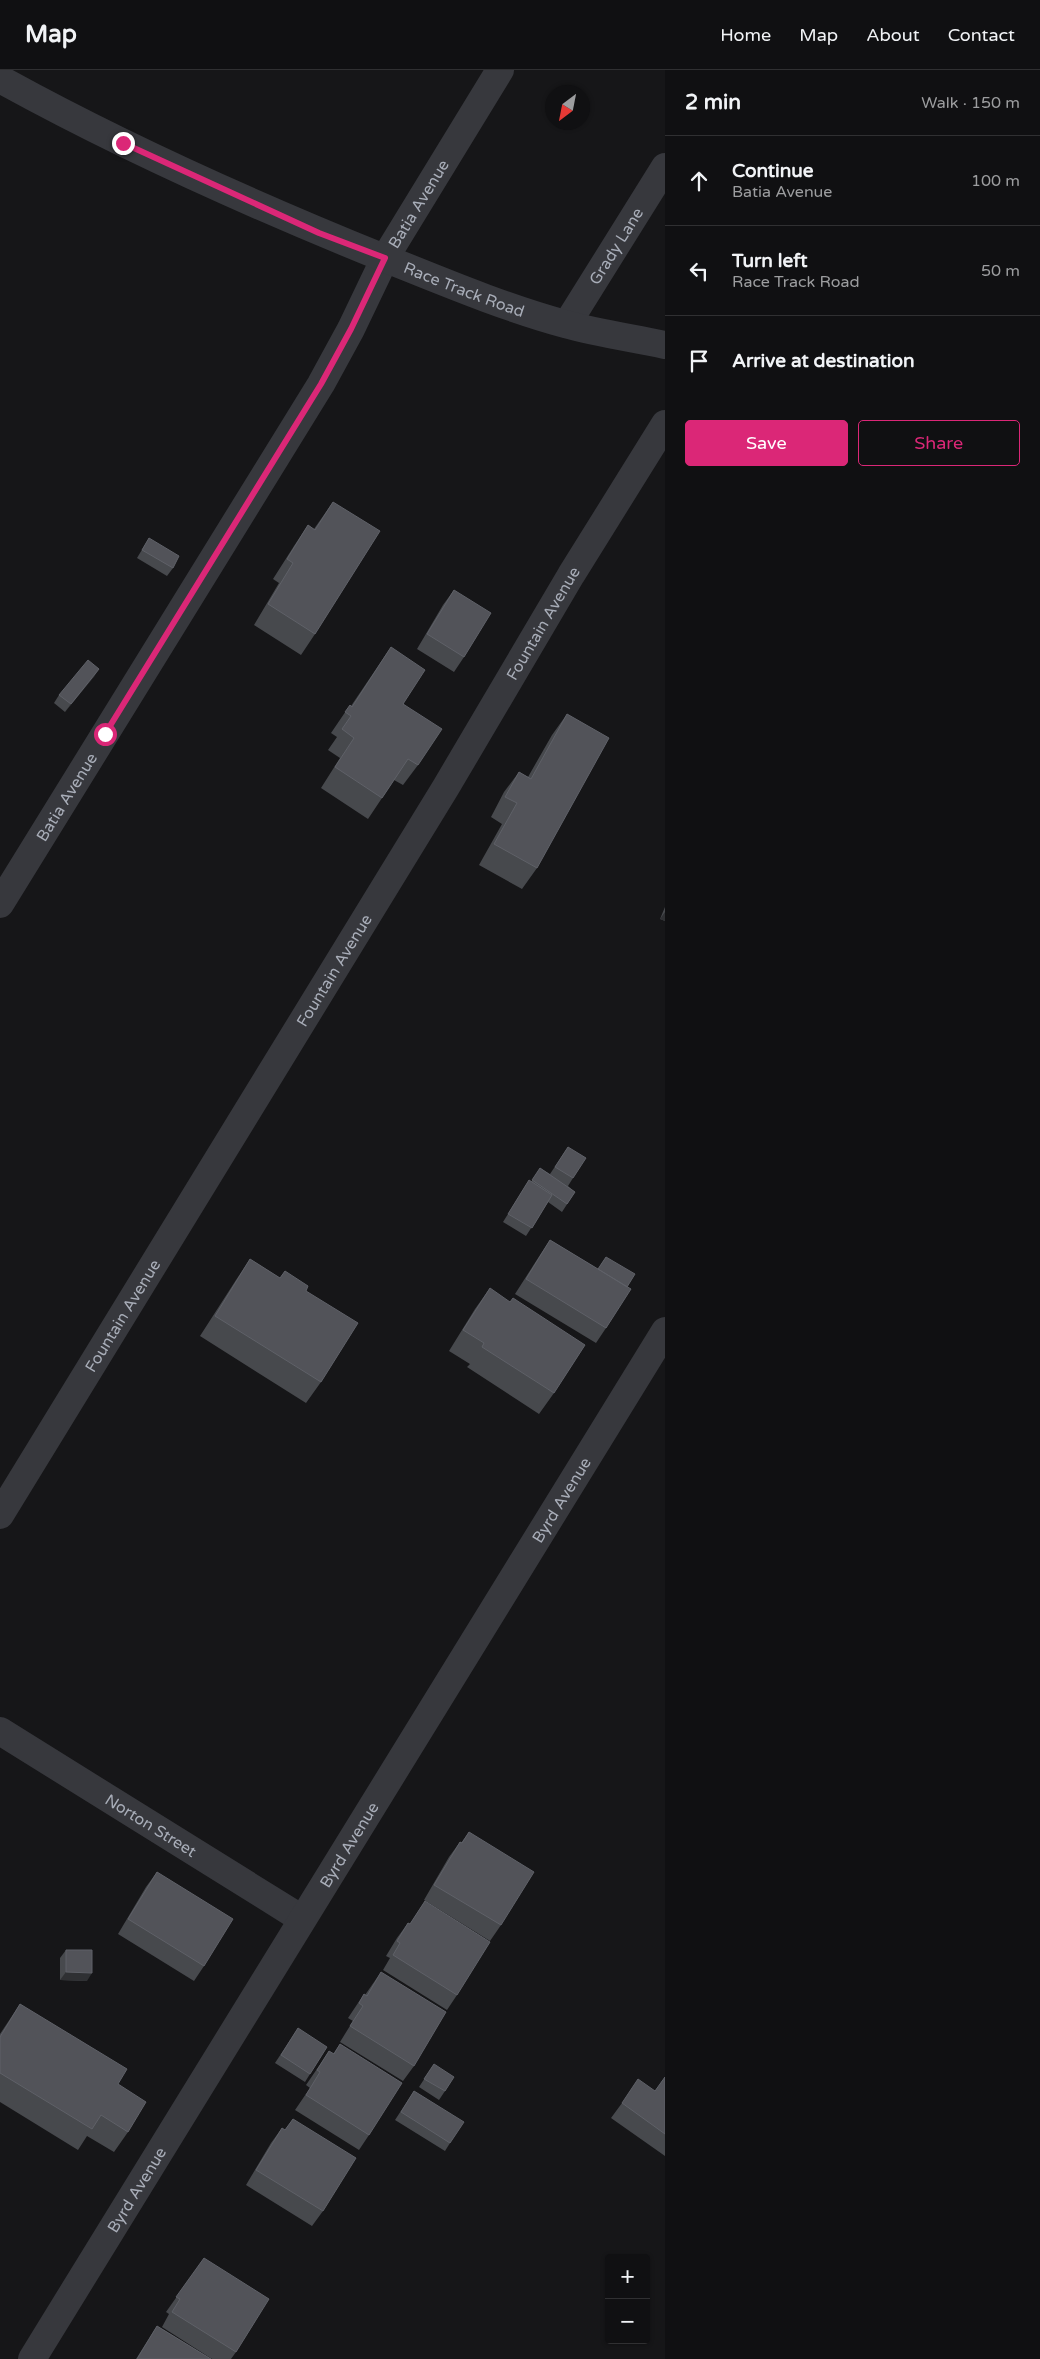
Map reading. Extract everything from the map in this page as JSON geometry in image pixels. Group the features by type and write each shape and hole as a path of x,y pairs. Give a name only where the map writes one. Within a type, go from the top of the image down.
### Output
{"street":[{"name":"Batia Avenue","path":"0,904 321,384 351,329 385,258 500,70"},
{"name":"Race Track Road","path":"0,79 123,143 319,233 507,307 567,324 665,345"},
{"name":"Grady Lane","path":"567,324 665,167"},
{"name":"Fountain Avenue","path":"0,1516 440,796 571,574 665,424"},
{"name":"Byrd Avenue","path":"32,2359 665,1331"},
{"name":"Norton Street","path":"0,1730 302,1919"}],"building":[{"path":"333,502 380,531 315,634 268,604 293,563 287,559 308,525 315,530"},
{"path":"149,538 179,556 173,568 142,550"},
{"path":"454,590 491,613 464,657 427,634"},
{"path":"391,647 425,670 403,704 442,729 418,765 408,759 382,798 335,767 354,738 342,729 351,716 345,712 350,705 352,707"},
{"path":"88,660 99,669 71,704 59,695"},
{"path":"567,714 609,738 537,868 494,844 517,803 505,797 519,772 531,779"},
{"path":"568,1147 586,1158 573,1178 555,1167"},
{"path":"540,1168 575,1192 567,1204 532,1180"},
{"path":"529,1180 552,1195 532,1228 508,1214"},
{"path":"550,1240 631,1289 606,1328 526,1279"},
{"path":"606,1257 635,1274 627,1287 598,1269"},
{"path":"250,1259 280,1278 285,1271 308,1286 306,1291 358,1323 321,1382 215,1316"},
{"path":"490,1288 510,1302 513,1298 585,1345 554,1393 482,1347 484,1343 463,1330"},
{"path":"469,1832 534,1872 501,1925 434,1885 460,1842 462,1843"},
{"path":"157,1872 233,1919 204,1966 128,1919"},
{"path":"425,1901 490,1942 457,1995 393,1955 400,1943 397,1941"},
{"path":"66,1950 92,1950 92,1973 66,1972"},
{"path":"381,1972 446,2012 414,2066 350,2026 363,2006 359,2003 364,1994 367,1996"},
{"path":"20,2004 127,2069 118,2084 146,2102 128,2132 101,2115 92,2129 0,2073 0,2037"},
{"path":"298,2028 327,2047 310,2074 281,2055"},
{"path":"340,2044 402,2083 369,2135 306,2095 320,2072 317,2070 329,2051 334,2054"},
{"path":"434,2064 454,2077 445,2091 424,2079"},
{"path":"665,2077 665,2134 622,2103 638,2079 655,2091"},
{"path":"414,2091 464,2122 450,2143 401,2112"},
{"path":"293,2119 356,2158 323,2211 256,2170 282,2128 285,2130"},
{"path":"204,2258 269,2299 236,2352 172,2312 180,2299 176,2297"},
{"path":"157,2326 211,2359 137,2359"}],"route":[{"path":"105,734 321,384 351,329 385,258 319,233 123,143"}]}
